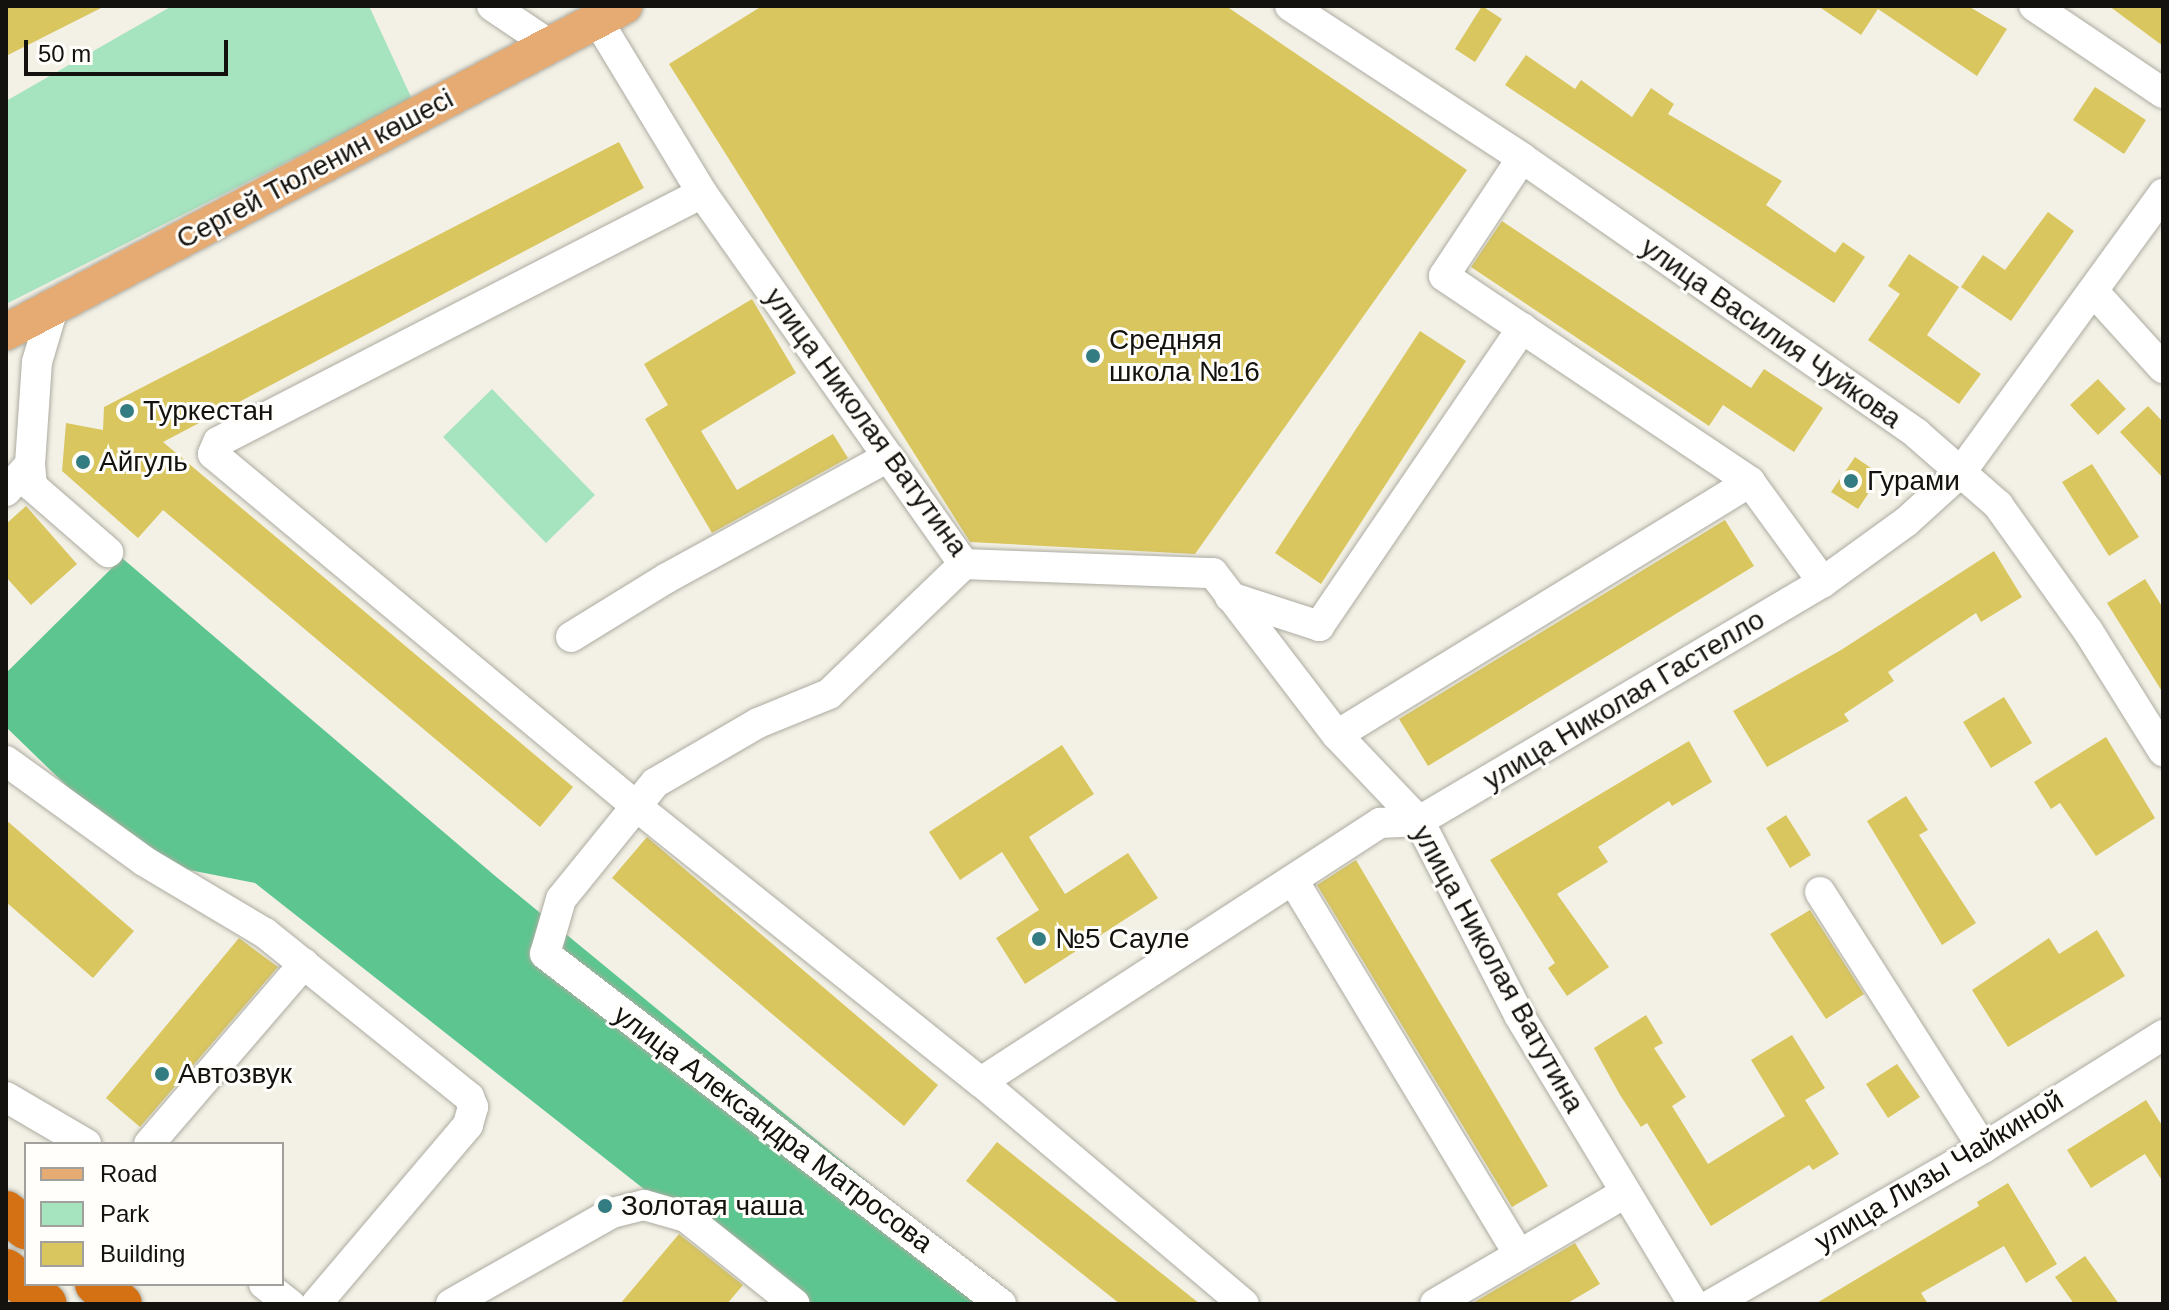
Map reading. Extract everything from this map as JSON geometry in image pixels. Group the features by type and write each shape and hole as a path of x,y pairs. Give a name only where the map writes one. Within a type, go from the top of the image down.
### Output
{"highway":[{"path":"6,1212 24,1226"},
{"path":"98,1286 121,1304"}],"main road":[{"name":"Сергей Тюленин көшесі","path":"6,332 611,13"}],"street":[{"path":"492,6 550,45"},
{"name":"улица Василия Чуйкова","path":"1290,6 1522,158 1917,434 1998,505 2088,631 2163,751"},
{"path":"2034,6 2163,93"},
{"name":"улица Николая Ватутина","path":"611,13 702,193 964,564 1213,573 1337,735 1419,821 1519,1015 1623,1194 1693,1304"},
{"path":"1522,158 1444,276 1750,482 1823,582"},
{"path":"702,193 218,442 213,454 636,806 981,1082 1244,1304"},
{"name":"улица Николая Гастелло","path":"981,1082 1380,823 1419,821 1823,582 1906,522 1961,472 2163,194"},
{"path":"2094,292 2163,368"},
{"path":"53,308 37,362 30,464 32,486 108,552"},
{"path":"1230,597 1319,626 1522,328"},
{"path":"571,637 667,578 888,457"},
{"path":"6,491 30,464"},
{"path":"1337,735 1750,482"},
{"path":"636,806 655,783 719,746 829,694 964,564"},
{"path":"6,761 144,861 265,933 459,1087 473,1107 468,1125 316,1304"},
{"name":"улица Александра Матросова","path":"636,806 561,899 545,954 1001,1304"},
{"path":"1293,880 1519,1254"},
{"path":"1820,892 1983,1148"},
{"path":"151,1142 304,964"},
{"name":"улица Лизы Чайкиной","path":"1712,1304 1983,1148 2163,1035"},
{"path":"6,1097 83,1142"},
{"path":"1435,1304 1623,1194"},
{"path":"451,1304 612,1213 644,1205 686,1217 795,1304"},
{"path":"267,1286 290,1304"}],"green space":[{"path":"172,6 369,6 412,99 6,304 6,101"},
{"path":"492,389 595,495 546,543 443,437"},
{"path":"122,558 494,875 1016,1304 790,1304 255,883 144,861 6,727 6,673"}],"building":[{"path":"6,6 105,6 6,56"},
{"name":"Средняя школа №16","path":"762,6 1226,6 1467,170 1195,554 970,542 669,64"},
{"path":"1482,6 1502,19 1475,62 1455,49"},
{"path":"1818,6 1968,6 2007,29 1977,76 1878,9 1861,35"},
{"path":"2109,6 2163,6 2163,46"},
{"path":"1526,55 1575,89 1581,80 1632,117 1651,88 1674,104 1668,114 1782,181 1766,205 1835,253 1843,242 1865,257 1834,303 1505,85"},
{"path":"2095,87 2146,120 2124,154 2073,120"},
{"path":"619,142 644,188 163,442 573,787 540,827 163,510 138,538 62,471 66,423 103,430 104,407"},
{"path":"2048,212 2074,231 2011,321 1961,287 1983,255 2005,270"},
{"path":"1502,221 1751,388 1764,369 1823,408 1794,452 1723,405 1709,426 1471,267"},
{"path":"1909,254 1959,287 1927,335 1981,374 1959,404 1868,340 1900,294 1888,286"},
{"path":"752,299 796,373 701,431 737,490 833,434 848,458 712,533 645,419 668,405 644,364"},
{"path":"1420,331 1466,361 1321,584 1275,553"},
{"path":"2098,379 2126,409 2098,435 2070,405"},
{"path":"2148,406 2163,422 2163,478 2120,432"},
{"name":"Гурами","path":"1855,457 1871,468 1874,485 1858,509 1831,492"},
{"path":"2092,464 2139,537 2109,556 2062,482"},
{"path":"26,506 77,564 31,605 6,577 6,524"},
{"path":"1725,520 1754,566 1428,766 1399,719"},
{"path":"1994,551 2022,597 1981,622 1976,613 1888,672 1894,681 1844,714 1849,721 1767,767 1733,711 1841,650"},
{"path":"2145,579 2163,608 2163,693 2107,603"},
{"path":"2004,697 2032,743 1991,768 1963,722"},
{"path":"2106,737 2155,818 2096,856 2060,803 2051,809 2034,782"},
{"path":"1689,741 1712,782 1672,806 1669,801 1598,847 1608,862 1557,894 1609,967 1567,996 1548,968 1555,963 1490,860"},
{"path":"1062,745 1094,794 1029,837 1065,894 1128,853 1158,898 1025,984 996,938 1039,910 1002,852 960,880 929,832"},
{"path":"1906,796 1928,830 1919,835 1976,923 1942,945 1867,821"},
{"path":"1786,815 1811,855 1790,868 1766,828"},
{"path":"6,820 134,931 93,978 6,902"},
{"path":"647,837 938,1085 904,1126 612,878"},
{"path":"1356,860 1548,1186 1512,1207 1317,885"},
{"path":"1810,910 1864,994 1826,1019 1770,934"},
{"path":"2097,930 2125,976 2008,1047 1972,990 2049,938 2059,954"},
{"path":"239,938 278,967 140,1127 106,1098"},
{"path":"1646,1015 1663,1043 1654,1048 1686,1097 1672,1106 1708,1164 1785,1116 1751,1060 1792,1035 1825,1088 1805,1100 1839,1154 1813,1170 1809,1165 1711,1226 1647,1123 1641,1127 1594,1048"},
{"path":"1897,1064 1920,1097 1888,1118 1866,1084"},
{"path":"2146,1100 2163,1127 2163,1182 2145,1154 2091,1188 2067,1150"},
{"path":"997,1142 1200,1304 1120,1304 966,1181"},
{"path":"2008,1183 2057,1264 2026,1283 2004,1246 1921,1293 1928,1304 1815,1304 1979,1206 1977,1202"},
{"path":"679,1234 743,1285 727,1304 620,1304"},
{"path":"1575,1243 1600,1284 1566,1304 1471,1304"},
{"path":"2085,1256 2119,1304 2074,1304 2055,1277"}],"place":[{"name":"Средняя школа №16","path":"1093,356"},
{"name":"Туркестан","path":"127,411"},
{"name":"Айгуль","path":"83,462"},
{"name":"Гурами","path":"1851,481"},
{"name":"№5 Сауле","path":"1039,939"},
{"name":"Автозвук","path":"162,1074"},
{"name":"Золотая чаша","path":"605,1206"}]}
